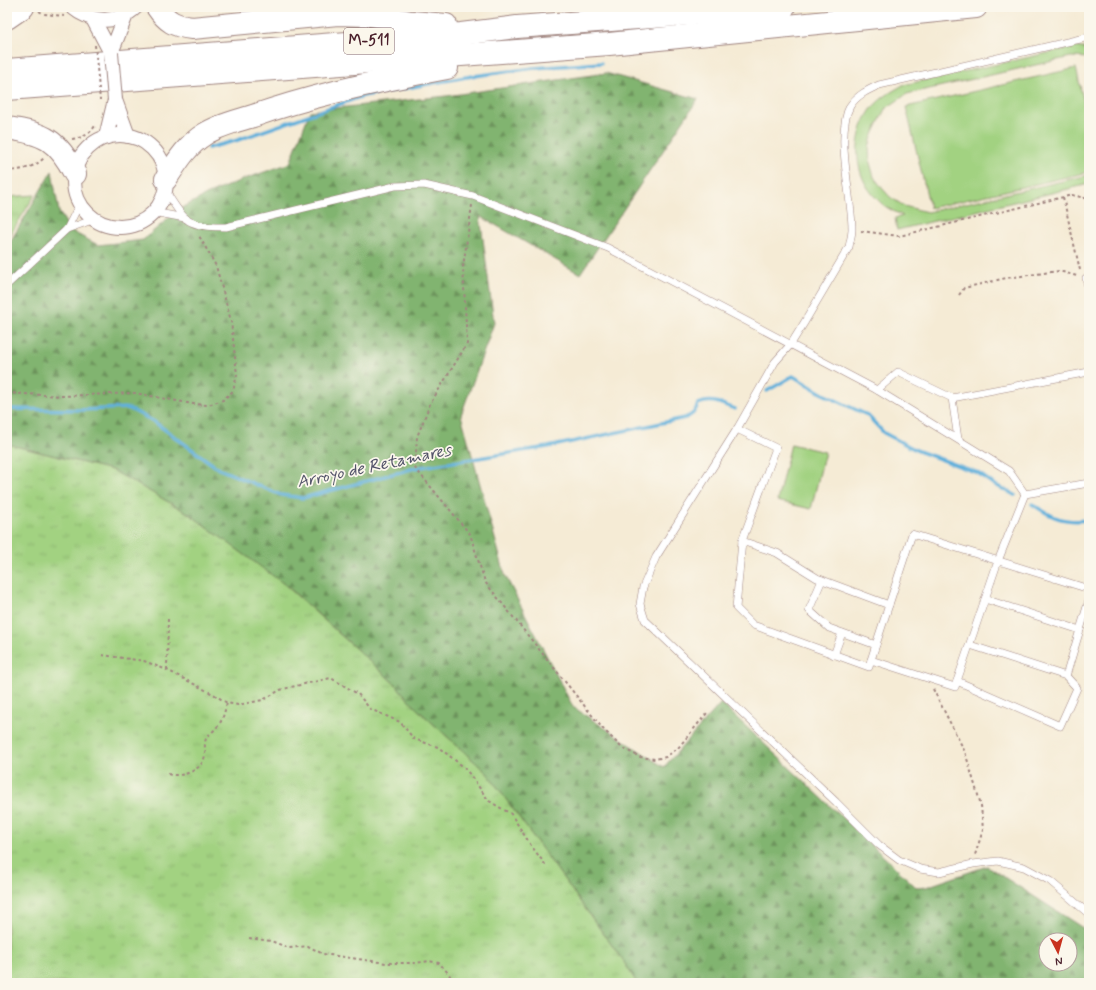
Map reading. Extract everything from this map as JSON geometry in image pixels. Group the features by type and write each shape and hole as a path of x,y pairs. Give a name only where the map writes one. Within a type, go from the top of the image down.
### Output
{"highway":[{"path":"7,18 23,7"},
{"path":"157,7 167,19 174,24 192,28 338,14 370,15 443,25 471,23 517,27"},
{"name":"M-511","path":"7,70 461,34 517,27 784,7"},
{"name":"M-511","path":"7,89 609,44 976,7"},
{"path":"166,185 182,154 199,138 212,129 286,105 406,76 451,67 553,54 609,44"},
{"path":"7,128 35,134 51,141 65,156 75,174"}],"street":[{"path":"72,7 80,14 93,19 104,20 115,18 131,11"},
{"path":"111,53 131,11"},
{"path":"93,19 111,53 115,100 128,136"},
{"path":"106,137 115,100"},
{"path":"117,135 128,136 147,144 155,151 161,160 164,169 166,185 162,198 153,212 145,219 136,224 125,226 104,224 95,219 80,204 75,189 75,174 78,162 85,151 94,143 106,137 117,135"}],"lane":[{"path":"1089,36 879,85 862,93 850,107 845,126 845,148 852,230 849,247 791,344 776,362 737,429 656,558 643,588 640,604 645,620 830,796 879,845 899,860 920,869 939,872 973,864 998,861 1024,866 1050,881 1089,914"},
{"path":"166,185 188,220"},
{"path":"153,212 188,220 203,226 226,227 395,186 424,185 474,196 608,248 877,390 1009,471 1025,494"},
{"path":"7,285 67,229 80,204"},
{"path":"67,229 95,219"},
{"path":"1088,277 1089,290"},
{"path":"877,390 898,372 952,398 1089,372"},
{"path":"952,398 958,439"},
{"path":"737,429 776,448 742,541 736,608 752,625 869,667 912,534 1089,589"},
{"path":"1025,494 1089,483"},
{"path":"871,660 955,687 998,561 1025,494"},
{"path":"742,541 777,553 822,580 889,605"},
{"path":"822,580 809,610 829,628 876,645"},
{"path":"985,599 1080,630"},
{"path":"1066,676 1089,600"},
{"path":"834,655 842,633"},
{"path":"957,681 1060,726 1077,688 1066,676 970,644"}],"path":[{"path":"95,45 100,107"},
{"path":"7,171 24,170 40,162 57,146 66,140 79,138 88,134 97,123"},
{"path":"852,230 899,236 1072,194 1089,199"},
{"path":"474,196 463,267 467,344 430,404 417,436 415,468 470,534 485,582 603,729 622,748 640,757 655,759 666,757 678,748 707,712"},
{"path":"1062,197 1079,269"},
{"path":"7,392 62,396 135,393 193,404 208,405 223,400 228,396 233,391 237,375 231,321 216,266 188,220"},
{"path":"959,295 964,288 1006,278 1059,271 1088,277"},
{"path":"167,670 168,618"},
{"path":"102,655 144,660 167,670 215,695 227,703 238,705 262,700 280,690 331,678 358,694 370,709 400,722 414,739 438,747 464,768 489,800 511,814 547,867"},
{"path":"927,678 965,752 981,805 983,830 973,864"},
{"path":"168,774 176,776 182,775 193,771 202,764 205,756 205,745 207,738 223,719 227,703"},
{"path":"249,938 271,941 289,948 308,946 323,954 386,963 416,963 429,961 439,963 449,974 453,983"}],"green space":[{"path":"1075,47 1089,49 1089,58 1071,57 907,94 885,109 869,147 870,163 874,177 890,197 904,206 927,212 1089,175 1089,184 897,230 895,218 903,216 892,211 877,199 869,190 859,168 858,145 860,133 870,111 877,103 885,96 903,85"},
{"path":"1076,68 1089,125 1089,172 930,208 906,107"},
{"path":"606,73 698,99 580,274 480,216 494,323 461,415 505,575 573,707 664,767 721,703 917,888 926,887 987,866 1089,932 1089,983 637,983 624,962 487,773 416,708 396,685 288,587 188,513 112,470 7,444 7,247 52,171 59,212 71,231 98,245 143,240 178,210 206,195 239,181 290,163 310,111 446,96"},
{"path":"35,195 7,240 7,197"},
{"path":"7,444 112,470 188,513 273,574 396,685 416,708 487,773 624,962 637,983 7,983"},
{"path":"791,444 825,452 811,509 777,501"}],"waterway":[{"path":"208,148 235,141 363,96 466,77 534,68 601,63"},
{"name":"Arroyo de Retamares","path":"767,391 793,376 823,394 867,415 884,433 916,450 978,473 993,484 1015,495"},
{"name":"Arroyo de Retamares","path":"7,409 81,410 128,408 153,421 219,469 281,495 303,498 415,468 548,447 685,418 690,416 698,404 703,402 716,402 735,409"},
{"name":"Arroyo de Retamares","path":"1032,504 1052,516 1065,520 1089,520"}]}
